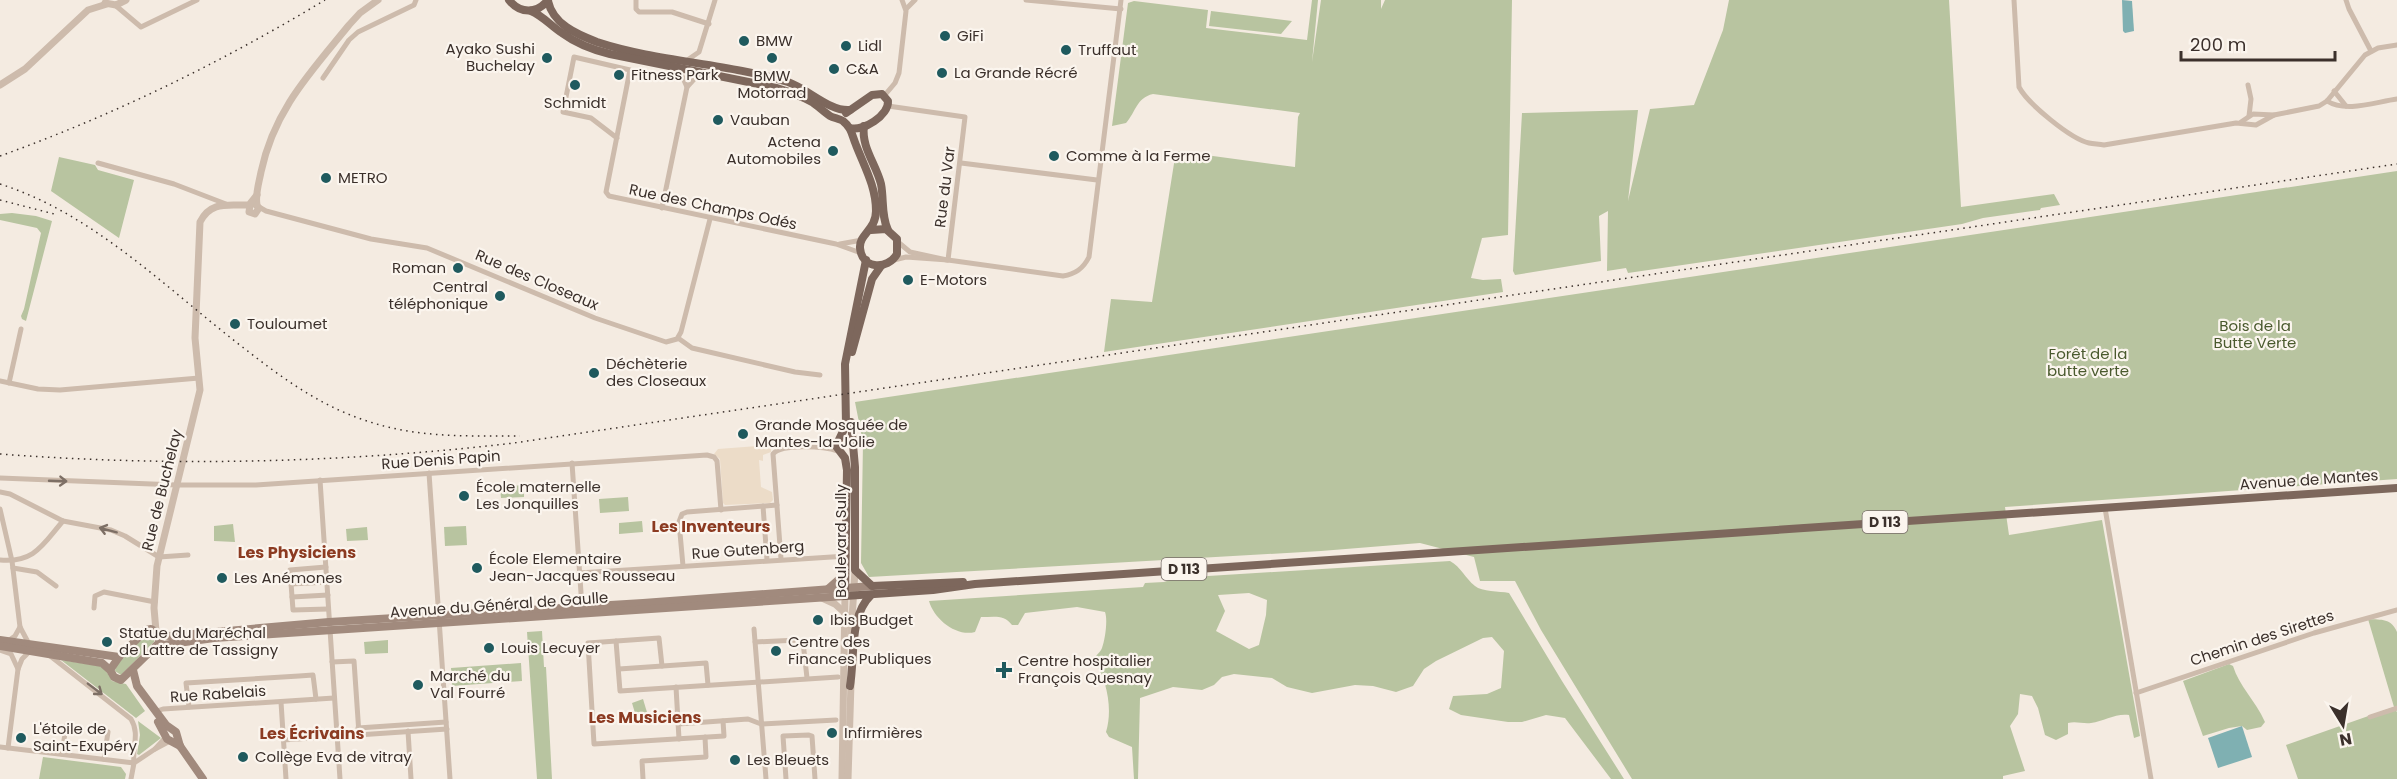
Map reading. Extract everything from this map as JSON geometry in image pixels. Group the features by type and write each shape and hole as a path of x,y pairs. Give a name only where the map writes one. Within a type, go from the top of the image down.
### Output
{"main road":[{"path":"531,11 541,7 548,0"},
{"path":"548,0 551,13 555,18 586,38 792,93 811,102 830,116 847,125 857,130 884,113 888,106 884,96 874,94 846,114 847,125 868,172 874,192 875,219 871,230 862,240 864,257 848,342 846,425 836,446 840,453 849,454 853,444 845,437 839,440"},
{"path":"509,1 519,9 531,11 582,45 610,54 682,65"},
{"path":"706,70 789,83 810,92 835,108 850,110"},
{"path":"847,383 853,347 872,279 881,266 892,261 898,252 898,242 888,230 885,221 878,173 863,140 864,126"},
{"path":"871,230 881,228 888,230"},
{"path":"864,257 873,265 881,266"},
{"name":"Boulevard Sully","path":"848,406 853,444 855,570"},
{"name":"Boulevard Sully","path":"840,453 848,470 845,574 850,592"},
{"name":"Avenue de Mantes","path":"2105,508 2397,488"},
{"name":"D 113","path":"850,592 943,589 975,584 1320,561 1468,554 1547,545 2105,508"},
{"path":"850,686 858,614 872,590 855,570"},
{"path":"828,589 845,574"},
{"name":"Avenue du Général de Gaulle","path":"439,619 828,589 850,592"},
{"name":"Avenue du Général de Gaulle","path":"154,632 171,636 820,598 850,592"},
{"name":"Avenue du Général de Gaulle","path":"156,646 330,626"},
{"path":"110,670 119,657 154,632 160,641 122,680"},
{"path":"2,644 119,657"},
{"path":"30,648 48,654 102,663 114,677 137,686"},
{"path":"134,670 137,686 157,711 170,737"},
{"path":"144,696 149,708 203,779"}],"street":[{"path":"88,10 93,0"},
{"path":"115,5 127,0 130,16"},
{"path":"0,85 25,69 88,10 103,2 115,5 130,16 138,26 145,26 197,0"},
{"path":"338,38 351,17 369,0"},
{"path":"254,207 266,151 285,106 338,38 360,13 378,0"},
{"path":"636,0 636,9 639,12 672,12 709,24"},
{"path":"662,208 687,87 682,65 699,52 715,0"},
{"path":"1026,0 1120,9"},
{"path":"892,261 904,257 948,260 1052,276 1072,275 1080,270 1089,257 1121,0"},
{"path":"2014,0 2019,87 2025,98 2035,107 2088,143 2104,145 2236,123 2256,125 2274,115"},
{"path":"2346,0 2371,51"},
{"path":"884,96 898,78 906,11 902,1 914,1"},
{"path":"906,11 914,1"},
{"path":"323,78 357,32 414,2"},
{"path":"2236,123 2253,114 2274,115 2319,106 2327,101 2358,61 2371,51 2397,45"},
{"path":"687,87 706,70 699,52"},
{"name":"Rue des Champs Odés","path":"617,138 591,118 563,111 574,57 630,70 617,138 606,192 609,196 836,244 864,257"},
{"path":"2248,85 2260,121"},
{"path":"2334,91 2346,106"},
{"path":"2251,99 2248,121 2252,125"},
{"path":"2327,101 2338,107 2397,99"},
{"name":"Rue du Var","path":"888,106 965,117 948,260"},
{"path":"98,163 174,184 226,204 254,207"},
{"path":"960,163 1097,180"},
{"path":"207,196 213,209"},
{"path":"213,209 226,204"},
{"path":"213,209 254,207"},
{"name":"Rue des Closeaux","path":"254,207 371,239 427,248 627,330 663,342 678,338"},
{"name":"Rue de Buchelay","path":"154,632 159,557 200,392 195,338 200,233 213,209"},
{"path":"710,219 685,322 678,338 692,348 795,372 820,375"},
{"name":"Rue des Champs Odés","path":"836,244 862,240"},
{"path":"898,242 910,252 948,260"},
{"path":"9,383 21,329"},
{"path":"0,381 38,389 60,390 199,378"},
{"path":"781,560 773,454 777,450 818,447 839,440"},
{"path":"818,447 840,453"},
{"name":"Rue Denis Papin","path":"0,478 177,485 256,485 706,455 714,457 717,461 721,510"},
{"path":"572,463 582,607"},
{"path":"429,473 450,779"},
{"path":"320,480 340,779"},
{"path":"0,492 10,494 63,521 111,530 159,557 189,555"},
{"path":"683,566 679,522 682,514 777,505"},
{"path":"763,506 767,560"},
{"path":"0,508 12,561 20,627 30,648 18,669 8,748"},
{"path":"2105,508 2151,779"},
{"path":"0,560 17,561 33,554 63,521"},
{"name":"Rue Gutenberg","path":"579,573 847,556"},
{"path":"326,567 290,570 293,610 328,609"},
{"path":"13,568 37,572 56,586"},
{"name":"Boulevard Sully","path":"842,779 845,614 855,570"},
{"path":"291,584 327,582"},
{"path":"94,608 94,596 104,592 155,605"},
{"name":"Boulevard Sully","path":"848,779 850,592"},
{"path":"292,597 328,595"},
{"path":"820,598 831,601 845,614"},
{"name":"Chemin des Sirettes","path":"2136,693 2314,633 2397,610"},
{"path":"18,669 11,654 2,644 15,636 20,627"},
{"path":"754,629 766,779"},
{"path":"662,666 659,638 588,642 594,744 724,736 723,721"},
{"path":"755,642 798,640 803,642 807,678"},
{"path":"616,641 620,691 838,677"},
{"path":"48,654 132,719 137,735 132,779"},
{"path":"332,662 354,661 358,731"},
{"path":"619,669 706,663 708,685"},
{"path":"189,707 186,683 314,675 316,699"},
{"path":"676,687 679,739"},
{"name":"Rue Rabelais","path":"157,711 334,698"},
{"name":"Rue Rabelais","path":"281,702 286,779"},
{"path":"2370,717 2397,708"},
{"path":"678,724 748,720 761,724 836,720"},
{"path":"358,731 408,731 446,725"},
{"path":"283,740 337,736 358,731 446,725"},
{"path":"62,754 66,726"},
{"path":"408,731 411,779"},
{"path":"104,759 108,732"},
{"path":"786,779 783,736 810,735 812,736 815,779"},
{"path":"0,747 134,763 170,737"},
{"path":"643,779 642,761 706,757 705,737"}],"green space":[{"path":"1312,0 1318,0 1312,62 1321,0 1381,0 1381,9 1385,0 1512,0 1508,235 1482,238 1471,278 1501,279 1503,292 1104,352 1111,299 1152,302 1176,151 1295,167 1300,113 1153,94 1140,102 1126,123 1112,126 1128,3 1134,1 1208,10 1206,28 1307,40"},
{"path":"1729,0 1949,0 1961,207 2054,194 2060,205 1983,218 1962,224 1628,273 1626,268 1607,271 1608,211 1599,216 1601,261 1515,275 1513,271 1522,113 1638,110 1628,201 1650,109 1694,105 1723,30"},
{"path":"1211,11 1292,21 1281,34 1209,26"},
{"path":"59,157 95,165 98,170 134,180 119,238 51,191"},
{"name":"Bois de la Butte Verte","path":"2397,171 2397,479 2005,507 2009,535 2102,520 2140,736 2134,738 2129,715 2124,715 2091,723 2068,723 2068,734 2056,740 2045,735 2038,708 2032,696 2020,694 2018,714 2010,726 2025,771 2003,776 2003,779 1632,779 1541,630 1515,581 1480,581 1474,557 1420,543 1321,551 869,577 861,563 863,443 855,402"},
{"path":"12,213 52,221 26,321 21,316 41,233 37,228 0,220 0,214"},
{"path":"524,485 524,497 501,498 500,487"},
{"path":"628,497 629,511 600,513 599,499"},
{"path":"642,521 643,532 619,534 619,523"},
{"path":"233,524 235,542 214,541 214,526"},
{"path":"466,526 467,545 445,546 444,527"},
{"path":"367,527 368,540 347,541 346,529"},
{"path":"1450,561 1478,588 1509,593 1624,779 1611,779 1565,718 1546,715 1522,722 1508,722 1461,715 1449,709 1453,696 1487,694 1501,688 1504,651 1492,637 1483,638 1436,661 1424,669 1413,686 1396,692 1373,686 1355,685 1312,693 1287,687 1272,678 1234,674 1222,677 1214,685 1202,690 1173,687 1140,698 1138,779 1134,779 1132,747 1109,737 1106,732 1109,714 1108,695 1094,660 1104,640 1105,612 1077,607 1025,613 1018,625 1012,625 1002,618 981,617 975,632 968,633 960,632 947,625 936,614 929,601 1143,587 1145,583 1164,582 1176,578","holes":["1249,593 1267,600 1259,645 1249,649 1216,631 1225,611 1218,595"]},
{"path":"2368,619 2389,622 2397,632 2397,706 2394,708 2397,712 2397,779 2298,779 2286,745 2394,707"},
{"path":"542,631 552,779 537,779 527,632"},
{"path":"151,633 155,636 154,642 121,675 115,671 116,666 146,634"},
{"path":"388,640 388,653 365,654 364,642"},
{"path":"61,660 100,666 105,669 112,681 126,684 145,711 136,718"},
{"path":"521,663 522,681 452,686 451,668"},
{"path":"2229,664 2233,666 2265,722 2261,727 2247,730 2242,726 2229,728 2203,736 2183,681"},
{"path":"643,699 649,719 638,723 632,703"},
{"path":"138,721 161,738 139,755 137,754 140,735"},
{"path":"43,757 121,767 126,774 125,779 39,779"}],"shaded area":[{"path":"771,445 771,452 763,455 763,461 759,460 761,487 772,492 773,500 770,503 725,505 720,459 714,454 718,449"}],"water":[{"path":"2122,0 2132,1 2134,31 2125,33 2123,31"},
{"path":"2242,726 2252,757 2218,768 2208,738"}],"railway":[{"path":"0,156 84,123 167,86 247,45 325,0"},
{"path":"0,454 129,461 257,461 386,455 514,443 2397,164"},
{"path":"0,184 33,197 95,231 153,274 267,366 298,388 331,406 367,421 405,431 443,435 520,436"},
{"path":"0,200 58,215"}],"place":[{"name":"GiFi","path":"945,36"},
{"name":"BMW","path":"744,41"},
{"name":"Lidl","path":"846,46"},
{"name":"Truffaut","path":"1066,50"},
{"name":"Ayako Sushi Buchelay","path":"547,58"},
{"name":"BMW Motorrad","path":"772,58"},
{"name":"C&A","path":"834,69"},
{"name":"La Grande Récré","path":"942,73"},
{"name":"Fitness Park","path":"619,75"},
{"name":"Schmidt","path":"575,85"},
{"name":"Vauban","path":"718,120"},
{"name":"Actena Automobiles","path":"833,151"},
{"name":"Comme à la Ferme","path":"1054,156"},
{"name":"METRO","path":"326,178"},
{"name":"Roman","path":"458,268"},
{"name":"E-Motors","path":"908,280"},
{"name":"Central téléphonique","path":"500,296"},
{"name":"Touloumet","path":"235,324"},
{"name":"Déchèterie des Closeaux","path":"594,373"},
{"name":"Grande Mosquée de Mantes-la-Jolie","path":"743,434"},
{"name":"École maternelle Les Jonquilles","path":"464,496"},
{"name":"École Elementaire Jean-Jacques Rousseau","path":"477,568"},
{"name":"Les Anémones","path":"222,578"},
{"name":"Ibis Budget","path":"818,620"},
{"name":"Statue du Maréchal de Lattre de Tassigny","path":"107,642"},
{"name":"Louis Lecuyer","path":"489,648"},
{"name":"Centre des Finances Publiques","path":"776,651"},
{"name":"Centre hospitalier François Quesnay","path":"1004,670"},
{"name":"Marché du Val Fourré","path":"418,685"},
{"name":"Infirmières","path":"832,733"},
{"name":"L'étoile de Saint-Exupéry","path":"21,738"},
{"name":"Collège Eva de vitray","path":"243,757"},
{"name":"Les Bleuets","path":"735,760"}],"district":[{"name":"Les Inventeurs","path":"711,526"},
{"name":"Les Physiciens","path":"297,552"},
{"name":"Les Musiciens","path":"645,717"},
{"name":"Les Écrivains","path":"312,733"}],"park label":[{"name":"Forêt de la butte verte","path":"2088,362"}]}
